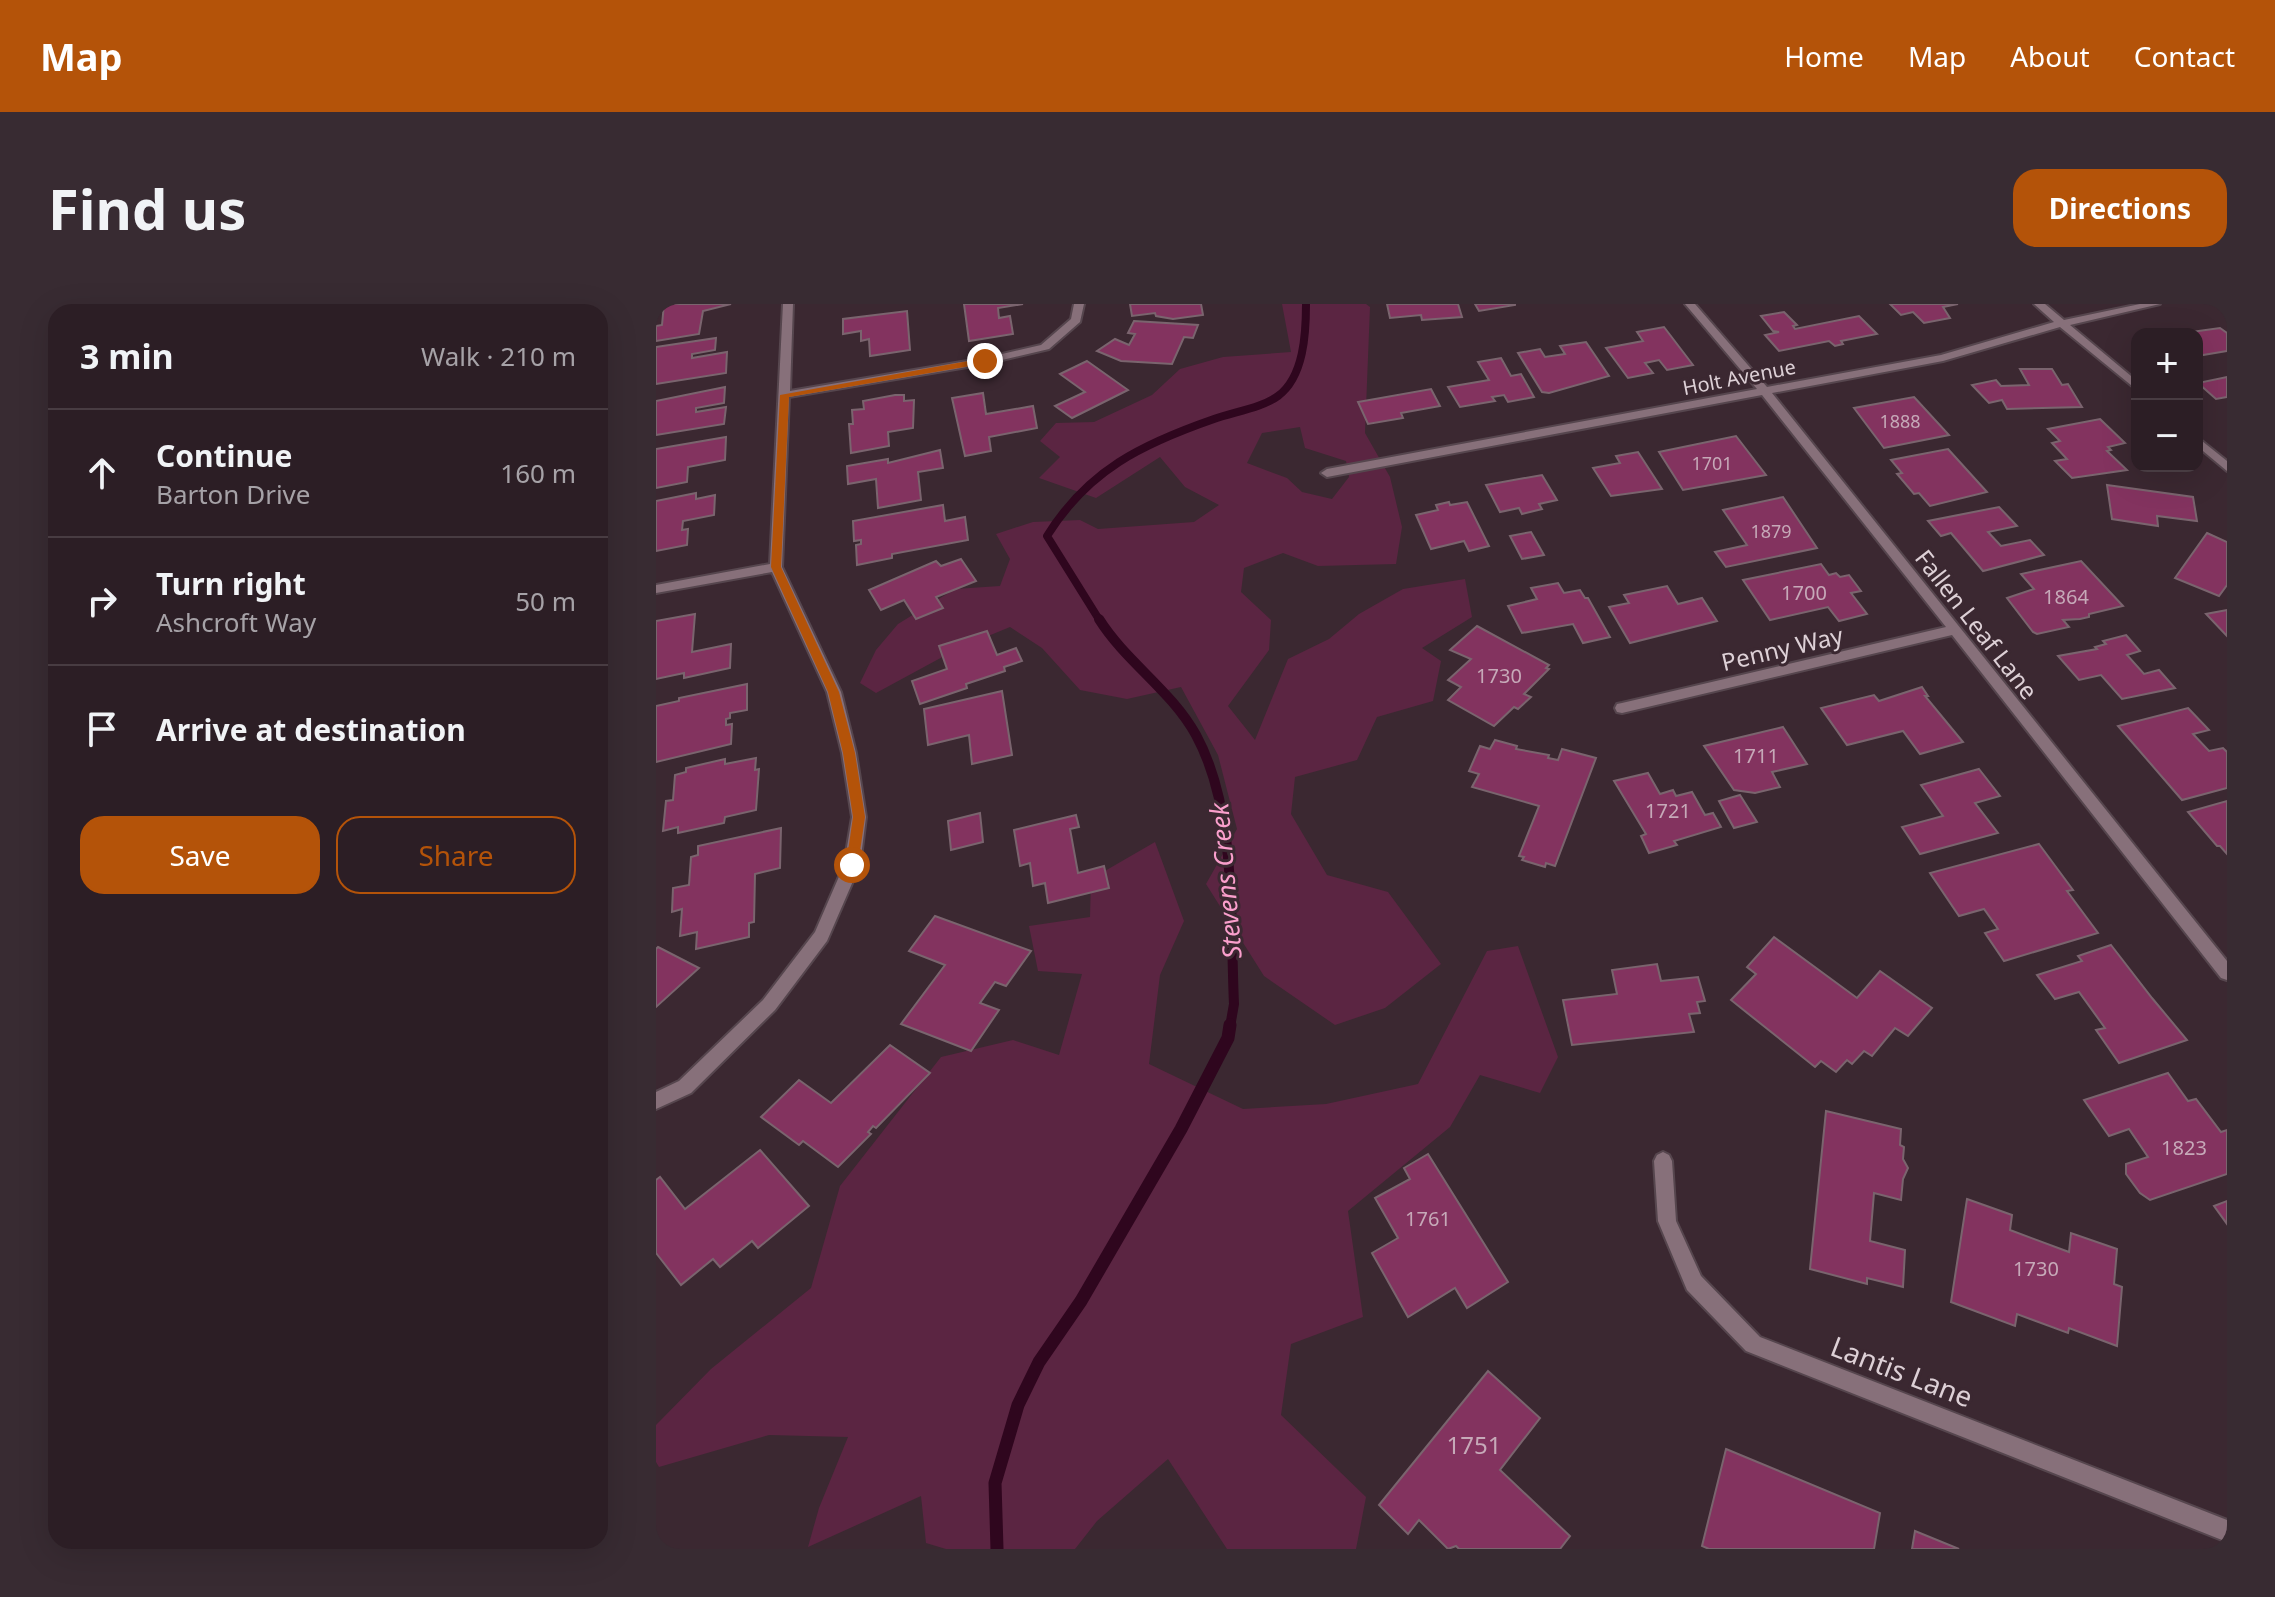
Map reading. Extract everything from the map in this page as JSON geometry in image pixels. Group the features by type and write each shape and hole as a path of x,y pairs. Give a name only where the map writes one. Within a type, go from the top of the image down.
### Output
{"street":[{"path":"656,1101 685,1087 769,1005 821,936 852,865 859,817 834,692 776,567 788,304"},
{"path":"784,395 985,361 1045,347 1076,320 1079,304"},
{"name":"Fallen Leaf Lane","path":"1690,304 1765,391 2227,973"},
{"path":"2039,304 2131,382"},
{"name":"Holt Avenue","path":"1327,473 1943,358 2063,323 2155,304"},
{"path":"2203,445 2227,467"},
{"path":"656,589 776,567"},
{"name":"Penny Way","path":"1622,708 1953,630"},
{"name":"Lantis Lane","path":"1663,1161 1667,1221 1694,1283 1753,1344 2227,1531"}],"shaded area":[{"path":"1282,304 1366,304 1370,307 1365,433 1390,477 1402,527 1396,564 1318,566 1283,553 1244,568 1241,592 1271,620 1269,650 1228,706 1255,740 1288,659 1329,639 1359,614 1403,589 1465,579 1472,617 1422,648 1441,661 1433,701 1377,717 1357,760 1295,777 1291,814 1327,875 1388,892 1441,964 1385,1008 1335,1025 1264,976 1206,884 1237,829 1218,755 1181,687 1127,699 1080,690 1042,648 1010,627 959,648 876,693 860,683 876,650 898,624 955,589 1000,586 1010,559 996,534 1033,522 1080,520 1098,529 1194,522 1219,505 1185,487 1160,457 1096,498 1039,478 1060,457 1040,441 1056,423 1094,422 1152,395 1180,369 1223,357 1291,352","holes":["1300,427 1305,448 1346,461 1349,477 1332,499 1302,492 1287,478 1247,463 1262,433"]},
{"path":"1155,842 1184,921 1160,975 1149,1064 1243,1109 1326,1104 1418,1084 1487,951 1518,946 1558,1057 1540,1093 1480,1075 1450,1127 1348,1211 1363,1317 1291,1344 1281,1415 1366,1497 1356,1549 1227,1549 1168,1459 1097,1521 1075,1549 946,1549 926,1543 921,1496 808,1547 819,1508 848,1437 769,1435 659,1467 656,1462 656,1425 711,1369 811,1288 840,1186 941,1057 1013,1040 1059,1055 1082,974 1038,971 1029,926 1090,917 1091,879"}],"building":[{"path":"664,304 731,304 703,311 699,334 656,341 656,326 662,325"},
{"path":"964,304 1023,304 998,308 999,318 1010,316 1013,334 969,341"},
{"path":"1130,304 1201,304 1203,315 1173,319 1156,316 1155,313 1132,316"},
{"path":"1387,304 1458,304 1462,317 1422,320 1421,315 1390,318"},
{"path":"1475,304 1515,304 1515,305 1479,311"},
{"path":"1890,304 1958,304 1943,307 1950,318 1924,323 1913,312 1901,315"},
{"path":"907,311 910,350 870,356 869,339 861,341 861,331 843,334 843,319"},
{"path":"1784,312 1797,325 1793,326 1795,329 1859,316 1877,334 1841,341 1843,344 1835,346 1829,341 1779,351 1765,335 1779,332 1773,331 1761,316"},
{"path":"1134,321 1198,325 1193,338 1184,337 1172,364 1121,361 1097,351 1115,339 1129,345 1135,334 1128,333"},
{"path":"1664,327 1693,365 1667,370 1659,360 1645,363 1653,373 1628,378 1606,348 1643,341 1637,332"},
{"path":"2220,328 2227,333 2227,351 2203,355 2203,330"},
{"path":"716,338 715,350 692,354 692,358 727,352 726,373 656,384 656,347"},
{"path":"1586,342 1609,376 1549,393 1542,392 1518,353 1540,349 1545,357 1565,354 1560,346"},
{"path":"1501,358 1511,376 1521,374 1534,397 1508,402 1504,395 1492,397 1495,401 1460,407 1448,387 1489,380 1478,362"},
{"path":"1087,361 1128,390 1072,418 1055,406 1085,392 1060,374"},
{"path":"2020,369 2052,369 2062,385 2068,384 2082,407 2007,409 2002,400 1989,403 1972,385 1996,380 2001,386 2029,385"},
{"path":"2227,377 2227,397 2216,399 2203,387 2203,382"},
{"path":"725,387 724,403 696,408 696,412 726,407 724,424 656,435 656,401"},
{"path":"1431,389 1440,406 1401,413 1403,418 1368,424 1358,402"},
{"path":"983,393 986,414 1033,406 1037,428 989,437 991,451 965,456 952,398"},
{"path":"904,395 904,401 914,400 913,428 888,432 889,446 851,453 849,424 853,424 852,410 864,409 863,401"},
{"path":"1914,397 1949,435 1884,448 1854,408"},
{"path":"2100,419 2125,443 2108,447 2111,450 2107,451 2127,470 2072,478 2055,461 2067,459 2052,443 2060,441 2048,429"},
{"path":"1736,436 1766,475 1683,490 1659,452"},
{"path":"726,437 725,460 688,467 687,482 656,488 656,449"},
{"path":"1948,449 1987,492 1930,506 1919,493 1914,494 1897,474 1902,473 1891,460"},
{"path":"940,450 943,468 918,472 921,500 878,508 876,479 848,484 847,466 888,459 888,463"},
{"path":"1638,452 1662,489 1611,496 1593,468 1620,463 1616,456"},
{"path":"1542,475 1557,500 1539,504 1542,509 1522,514 1519,508 1500,512 1486,485"},
{"path":"2107,485 2193,497 2197,521 2157,516 2158,526 2112,519"},
{"path":"696,493 696,499 715,495 714,515 683,521 682,530 688,529 687,545 656,551 656,501"},
{"path":"1783,497 1817,548 1726,567 1715,552 1747,545 1723,510"},
{"path":"1449,502 1450,505 1467,502 1489,546 1469,551 1464,541 1431,549 1416,515 1438,510 1436,505"},
{"path":"943,505 945,521 965,517 968,540 892,554 892,558 857,565 856,545 861,544 861,540 854,541 853,521"},
{"path":"1999,507 2017,526 1988,532 2001,546 2030,540 2044,555 1983,571 1951,533 1941,536 1928,521"},
{"path":"1531,532 1544,555 1522,559 1510,536"},
{"path":"2207,533 2227,542 2227,585 2219,596 2175,578"},
{"path":"961,559 976,581 936,597 943,608 916,619 904,600 881,610 869,590 936,561 941,566"},
{"path":"2081,561 2123,606 2089,614 2089,617 2063,620 2069,627 2037,634 2033,632 2007,598 2034,589 2021,574"},
{"path":"1821,564 1829,575 1849,575 1861,591 1851,593 1867,614 1839,621 1828,607 1770,620 1743,580"},
{"path":"1558,583 1564,593 1580,590 1588,598 1610,637 1583,643 1573,624 1522,633 1508,606 1537,599 1531,588"},
{"path":"1667,586 1678,604 1702,598 1717,621 1630,643 1609,607 1629,603 1624,595"},
{"path":"2227,610 2227,636 2206,614"},
{"path":"695,614 692,652 731,644 730,668 684,678 684,673 656,679 656,621"},
{"path":"1477,626 1549,665 1546,668 1549,669 1524,694 1531,697 1518,709 1514,707 1494,726 1448,700 1461,687 1448,680 1471,659 1450,650"},
{"path":"987,631 997,655 1016,648 1022,661 1004,667 1005,671 966,684 967,688 920,704 912,681 947,669 939,646"},
{"path":"2126,635 2140,651 2127,655 2144,674 2159,670 2175,688 2122,699 2101,675 2079,680 2058,656 2097,649 2095,647 2106,644 2103,641"},
{"path":"747,684 747,710 730,713 730,718 726,719 726,725 732,724 731,744 656,762 656,706"},
{"path":"1922,687 1928,696 1925,696 1963,742 1920,754 1903,731 1847,745 1821,708 1874,695 1879,701"},
{"path":"1002,691 1012,755 972,764 969,735 928,745 924,709"},
{"path":"2188,708 2209,730 2193,734 2209,751 2223,748 2227,752 2227,788 2182,800 2118,726"},
{"path":"1783,727 1807,764 1772,772 1780,787 1755,793 1734,790 1704,746"},
{"path":"1495,740 1558,760 1562,749 1596,758 1555,866 1546,863 1545,867 1522,860 1524,857 1519,856 1539,806 1472,787 1479,774 1469,771 1480,746 1490,749"},
{"path":"756,758 755,770 759,769 756,810 725,817 724,823 678,833 678,827 663,831 666,801 673,800 675,775 686,772 686,768 725,759 725,764"},
{"path":"1979,769 2000,796 1975,803 1998,833 1920,854 1902,827 1943,816 1921,785"},
{"path":"1648,773 1660,794 1673,790 1676,796 1692,792 1705,815 1713,813 1721,827 1674,841 1677,845 1649,853 1641,836 1646,834 1614,781"},
{"path":"1740,795 1757,822 1734,828 1719,801"},
{"path":"2227,801 2227,854 2188,812"},
{"path":"980,813 983,842 951,850 948,821"},
{"path":"1076,815 1079,827 1070,829 1078,873 1104,866 1109,888 1048,903 1045,883 1033,886 1030,863 1020,866 1014,830"},
{"path":"781,828 780,868 755,874 754,922 749,923 749,937 696,949 697,932 680,936 682,909 672,912 673,888 689,885 691,857 698,855 698,846"},
{"path":"2039,844 2073,890 2067,891 2098,933 2004,961 1985,933 1998,929 1984,909 1959,916 1930,873"},
{"path":"935,916 1031,951 1006,986 995,982 980,1003 999,1010 971,1051 901,1024 945,965 909,951"},
{"path":"1774,937 1857,998 1880,971 1932,1008 1908,1036 1895,1028 1872,1056 1864,1051 1852,1064 1847,1060 1836,1072 1821,1061 1815,1067 1731,1000 1756,974 1747,967"},
{"path":"2111,945 2187,1040 2119,1063 2096,1030 2105,1028 2079,992 2055,999 2037,975 2082,961 2078,956"},
{"path":"658,947 699,968 656,1007 656,949"},
{"path":"1657,964 1661,981 1698,977 1705,1001 1697,1002 1700,1013 1689,1014 1694,1032 1572,1045 1563,1000 1617,994 1612,970"},
{"path":"890,1045 930,1073 876,1128 873,1126 868,1132 871,1134 838,1167 803,1141 799,1145 761,1117 799,1080 831,1103"},
{"path":"2168,1073 2188,1101 2196,1099 2221,1132 2227,1130 2227,1174 2150,1200 2140,1193 2126,1174 2126,1164 2148,1157 2129,1129 2109,1136 2084,1100"},
{"path":"1826,1111 1901,1129 1900,1145 1904,1147 1903,1159 1908,1168 1903,1179 1901,1200 1874,1193 1870,1241 1905,1250 1903,1287 1867,1278 1867,1284 1810,1269"},
{"path":"760,1150 809,1206 758,1248 752,1241 720,1267 713,1259 681,1285 656,1253 656,1180 660,1177 685,1209"},
{"path":"1428,1154 1508,1282 1467,1308 1455,1288 1408,1317 1372,1253 1398,1238 1375,1198 1410,1179 1404,1168"},
{"path":"1967,1199 2012,1215 2010,1230 2069,1252 2071,1233 2117,1249 2114,1284 2122,1287 2117,1346 2069,1328 2068,1333 2017,1314 2015,1326 1951,1302"},
{"path":"2227,1201 2227,1224 2214,1206"},
{"path":"1488,1371 1540,1418 1500,1470 1570,1536 1560,1549 1459,1549 1456,1546 1448,1549 1419,1520 1408,1534 1379,1505"},
{"path":"1726,1449 1880,1513 1874,1549 1709,1549 1702,1546"},
{"path":"1915,1531 1959,1549 1912,1549"}],"waterway":[{"name":"Stevens Creek","path":"1100,621 1047,536 1080,493 1119,462 1163,439 1264,404 1287,388 1302,354 1306,304"},
{"name":"Stevens Creek","path":"1099,619 1186,719 1209,765 1219,797 1229,866 1234,1004 1230,1027"},
{"name":"Stevens Creek","path":"997,1549 995,1483 1018,1405 1039,1362 1081,1301 1181,1129 1228,1038 1230,1025"}],"route":[{"path":"852,865 859,817 849,753 834,692 776,567 784,395 985,361"}]}
